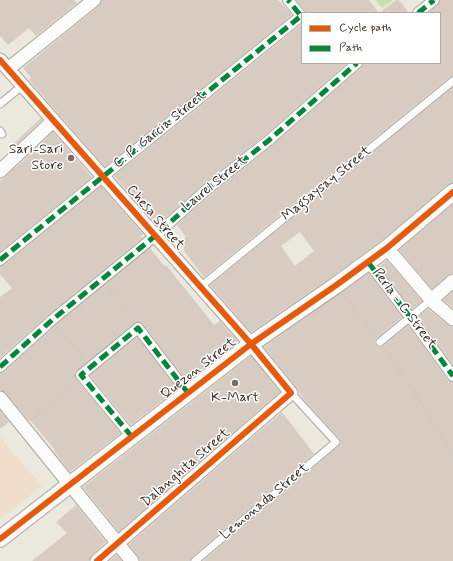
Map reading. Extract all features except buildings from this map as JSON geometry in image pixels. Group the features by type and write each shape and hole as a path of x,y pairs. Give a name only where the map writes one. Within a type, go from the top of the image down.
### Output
{"street":[{"path":"4,65 94,0"},
{"path":"289,0 301,15"},
{"path":"419,12 434,0"},
{"name":"C. P. Garcia Street","path":"0,260 301,17"},
{"name":"Laurel Street","path":"0,367 52,320 155,236 206,190 268,141 356,64"},
{"name":"Chesa Street","path":"4,65 251,344 291,393"},
{"path":"0,171 54,121"},
{"name":"Quezon Street","path":"0,539 251,344 387,248 453,192"},
{"path":"387,248 431,300 453,319"},
{"name":"Perla - C Street","path":"368,262 453,376"},
{"path":"431,300 453,281"},
{"path":"132,437 81,375 138,328 188,393"},
{"name":"Dalanghita Street","path":"97,561 291,393"},
{"path":"0,398 132,561"}],"lane":[{"name":"Magsaysay Street","path":"200,287 453,80"},
{"path":"0,104 22,86"},
{"path":"380,342 431,300"},
{"name":"Chesa Street","path":"291,393 336,442"},
{"name":"Lemonada Street","path":"195,561 336,442"}],"path":[{"path":"102,279 136,320 138,328"},
{"path":"335,286 380,342 453,452"},
{"path":"52,320 91,366"},
{"path":"23,427 81,375"}],"shaded area":[{"path":"0,437 42,486 0,520"}],"green space":[{"path":"375,0 393,0 382,8"}],"marked path":[{"path":"0,260 301,16 288,0"},
{"path":"419,12 434,0"},
{"path":"0,367 52,320 155,236 206,190 268,141 356,64"},
{"path":"368,262 453,376"},
{"path":"132,437 81,375 138,328 188,393"}],"cycle path":[{"path":"0,60 251,344 291,393 97,561"},
{"path":"0,539 251,344 387,248 453,192"}],"place":[{"name":"Sari-Sari Store","path":"71,158"},
{"name":"K-Mart","path":"235,383"}]}
